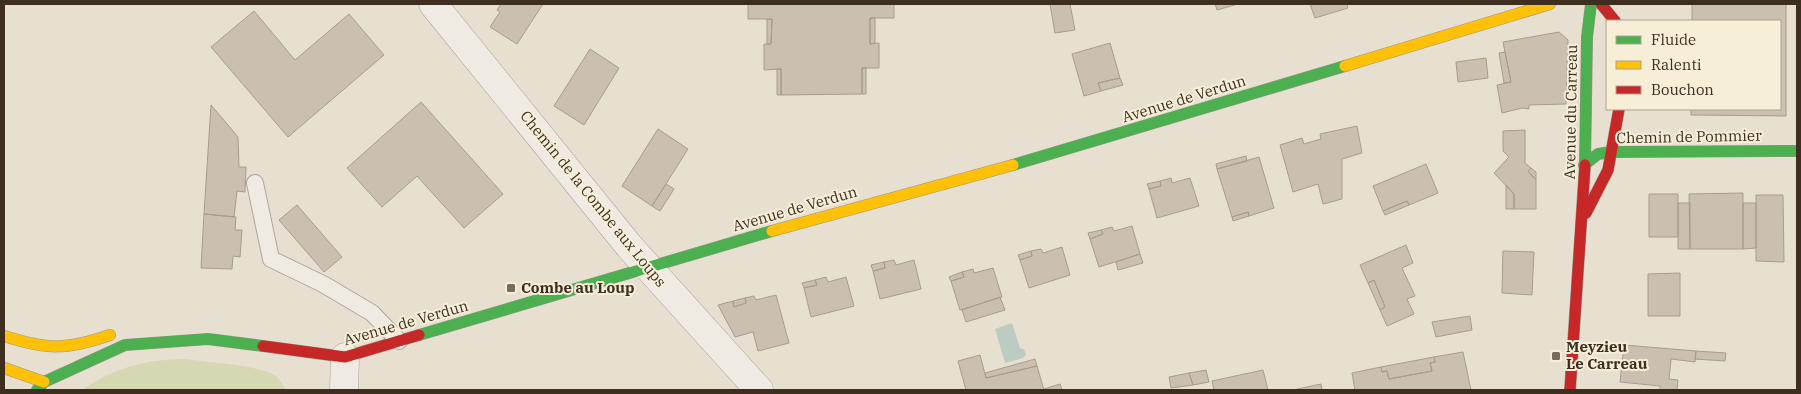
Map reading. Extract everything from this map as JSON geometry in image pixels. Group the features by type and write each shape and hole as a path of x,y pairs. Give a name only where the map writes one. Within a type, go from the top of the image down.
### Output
{"main road":[{"name":"Avenue de Verdun","path":"41,386 125,345 208,339 345,357 770,231 1042,157 1550,4"},
{"name":"Avenue du Carreau","path":"1570,390 1582,221 1587,37 1591,4"},
{"path":"1601,4 1614,20"},
{"name":"Avenue du Carreau","path":"1582,221 1608,170 1619,110"},
{"name":"Chemin de Pommier","path":"1584,165 1598,154 1611,152 1797,151"},
{"path":"4,336 43,348 77,347 122,332"},
{"path":"249,332 313,354"},
{"path":"4,368 41,386"}],"street":[{"name":"Chemin de la Combe aux Loups","path":"433,4 648,268 759,390"},
{"path":"344,390 345,357"}],"lane":[{"path":"255,183 271,259 323,284 372,314 398,341"}],"green space":[{"path":"185,359 244,366 266,372 278,378 286,390 82,390 119,370 131,366 156,361"}],"shaded area":[{"path":"1012,323 1020,348 1024,349 1026,355 1023,358 1005,363 995,329"}],"building":[{"path":"501,4 543,4 517,44 490,27 500,12 497,10"},
{"path":"748,4 894,4 894,18 870,18 870,44 879,43 879,68 862,68 862,94 781,95 781,69 764,70 764,44 771,44 772,19 748,19"},
{"path":"1050,4 1070,4 1075,30 1055,33"},
{"path":"1215,4 1238,4 1217,10"},
{"path":"1310,4 1347,4 1348,8 1315,18"},
{"path":"1692,4 1786,4 1786,116 1691,115 1691,110 1781,110 1781,20 1692,20"},
{"path":"254,11 295,60 349,14 384,55 288,137 211,47"},
{"path":"870,18 875,18 875,43 870,44"},
{"path":"767,19 772,19 771,44 767,44"},
{"path":"1559,32 1568,40 1566,104 1529,105 1529,109 1522,108 1502,113 1497,85 1511,82 1503,42"},
{"path":"1110,43 1120,78 1098,83 1101,91 1084,96 1072,54"},
{"path":"590,49 619,68 584,125 554,106"},
{"path":"1505,52 1511,82 1504,83 1499,53"},
{"path":"1486,58 1488,78 1458,82 1456,62"},
{"path":"862,68 866,68 866,94 862,94"},
{"path":"777,69 781,69 781,95 777,95"},
{"path":"1120,78 1123,85 1101,91 1098,83"},
{"path":"421,102 503,194 464,228 417,176 382,207 347,168"},
{"path":"211,105 238,137 239,167 246,167 245,192 237,191 234,217 204,214"},
{"path":"1357,126 1362,153 1342,159 1342,199 1323,204 1318,184 1293,192 1280,145 1302,138 1304,144 1321,139 1320,134"},
{"path":"658,129 688,149 652,206 622,186"},
{"path":"1525,130 1525,163 1531,168 1528,171 1536,180 1536,209 1514,209 1514,194 1494,173 1509,157 1503,151 1503,131"},
{"path":"1246,156 1247,161 1217,169 1216,164"},
{"path":"1259,157 1274,208 1249,216 1248,212 1232,217 1217,169"},
{"path":"1426,164 1438,193 1409,205 1407,201 1383,211 1373,186"},
{"path":"1531,168 1536,172 1536,180 1528,171"},
{"path":"1171,178 1172,183 1190,178 1199,206 1157,218 1149,189 1161,186 1160,181"},
{"path":"1160,181 1161,186 1149,189 1147,184"},
{"path":"666,184 674,189 660,211 652,206"},
{"path":"1506,185 1514,194 1514,209 1506,209"},
{"path":"1743,193 1743,249 1690,249 1689,194"},
{"path":"1649,194 1678,194 1678,237 1649,237"},
{"path":"1756,195 1783,195 1784,262 1756,261"},
{"path":"1407,201 1409,205 1385,215 1383,211"},
{"path":"1678,203 1690,203 1690,249 1678,249"},
{"path":"1743,203 1756,203 1756,248 1743,249"},
{"path":"297,205 342,257 324,272 279,220"},
{"path":"1248,212 1249,216 1233,221 1232,217"},
{"path":"204,214 236,217 235,230 242,230 240,257 233,256 232,269 201,268"},
{"path":"1132,226 1140,254 1099,267 1090,239 1103,234 1101,230 1112,227 1114,231"},
{"path":"1101,230 1103,234 1090,239 1088,233"},
{"path":"1406,245 1413,263 1402,268 1415,296 1407,299 1414,314 1387,326 1380,310 1385,307 1374,280 1368,283 1360,265"},
{"path":"1062,247 1070,275 1029,288 1020,260 1032,256 1031,251 1041,249 1043,253"},
{"path":"1031,251 1032,256 1020,260 1018,255"},
{"path":"1503,251 1534,252 1532,295 1502,293"},
{"path":"1140,254 1143,263 1118,270 1116,262"},
{"path":"894,260 896,265 914,260 921,289 880,299 873,271 885,268 884,262"},
{"path":"884,262 885,268 873,271 871,265"},
{"path":"993,268 1002,297 960,310 951,281 964,277 962,272 973,269 974,273"},
{"path":"962,272 964,277 951,281 949,277"},
{"path":"1680,273 1680,316 1648,316 1648,274"},
{"path":"826,277 828,282 846,277 854,306 811,317 804,288 817,285 815,280"},
{"path":"815,280 817,285 804,288 802,283"},
{"path":"1374,280 1385,307 1380,310 1368,283"},
{"path":"776,295 789,343 758,351 753,332 735,337 718,305 733,301 734,307 746,303 745,298 754,296 756,300"},
{"path":"1000,297 1005,310 966,322 962,310"},
{"path":"745,298 746,303 734,307 733,301"},
{"path":"1470,316 1472,330 1436,337 1432,322"},
{"path":"1624,345 1696,351 1695,362 1671,359 1669,379 1678,380 1677,390 1660,390 1660,386 1620,382"},
{"path":"1696,351 1726,353 1725,361 1695,359"},
{"path":"1463,352 1471,390 1355,390 1352,373 1381,367 1382,372 1387,371 1389,379 1432,371 1430,363 1435,362 1434,357"},
{"path":"980,355 986,378 1037,366 1044,390 966,390 958,361"},
{"path":"1434,357 1435,362 1430,363 1432,371 1389,379 1387,371 1382,372 1381,367"},
{"path":"1035,359 1037,366 986,378 985,373"},
{"path":"1206,370 1209,382 1193,385 1189,373"},
{"path":"1263,370 1268,390 1214,390 1212,381"},
{"path":"1189,373 1193,385 1171,388 1169,377"},
{"path":"1060,384 1062,390 1044,390 1044,389"},
{"path":"1321,384 1322,390 1293,390"}],"traffic: fast":[{"path":"1585,165 1587,37 1591,4"},
{"path":"1013,165 1345,66"},
{"path":"1584,165 1598,154 1611,152 1797,151"},
{"path":"419,335 772,231"},
{"path":"37,390 44,382 125,345 208,339 263,346"}],"traffic: slow":[{"path":"1345,66 1550,4"},
{"path":"772,231 1013,165"},
{"path":"4,336 45,346 69,346 110,335"},
{"path":"4,368 44,382"}],"traffic: jam":[{"path":"1601,4 1614,20"},
{"path":"1586,213 1608,170 1619,110"},
{"path":"1570,390 1585,165"},
{"path":"263,346 345,357 419,335"}],"place":[{"name":"Combe au Loup","path":"511,288"},
{"name":"Meyzieu Le Carreau","path":"1556,356"}]}
